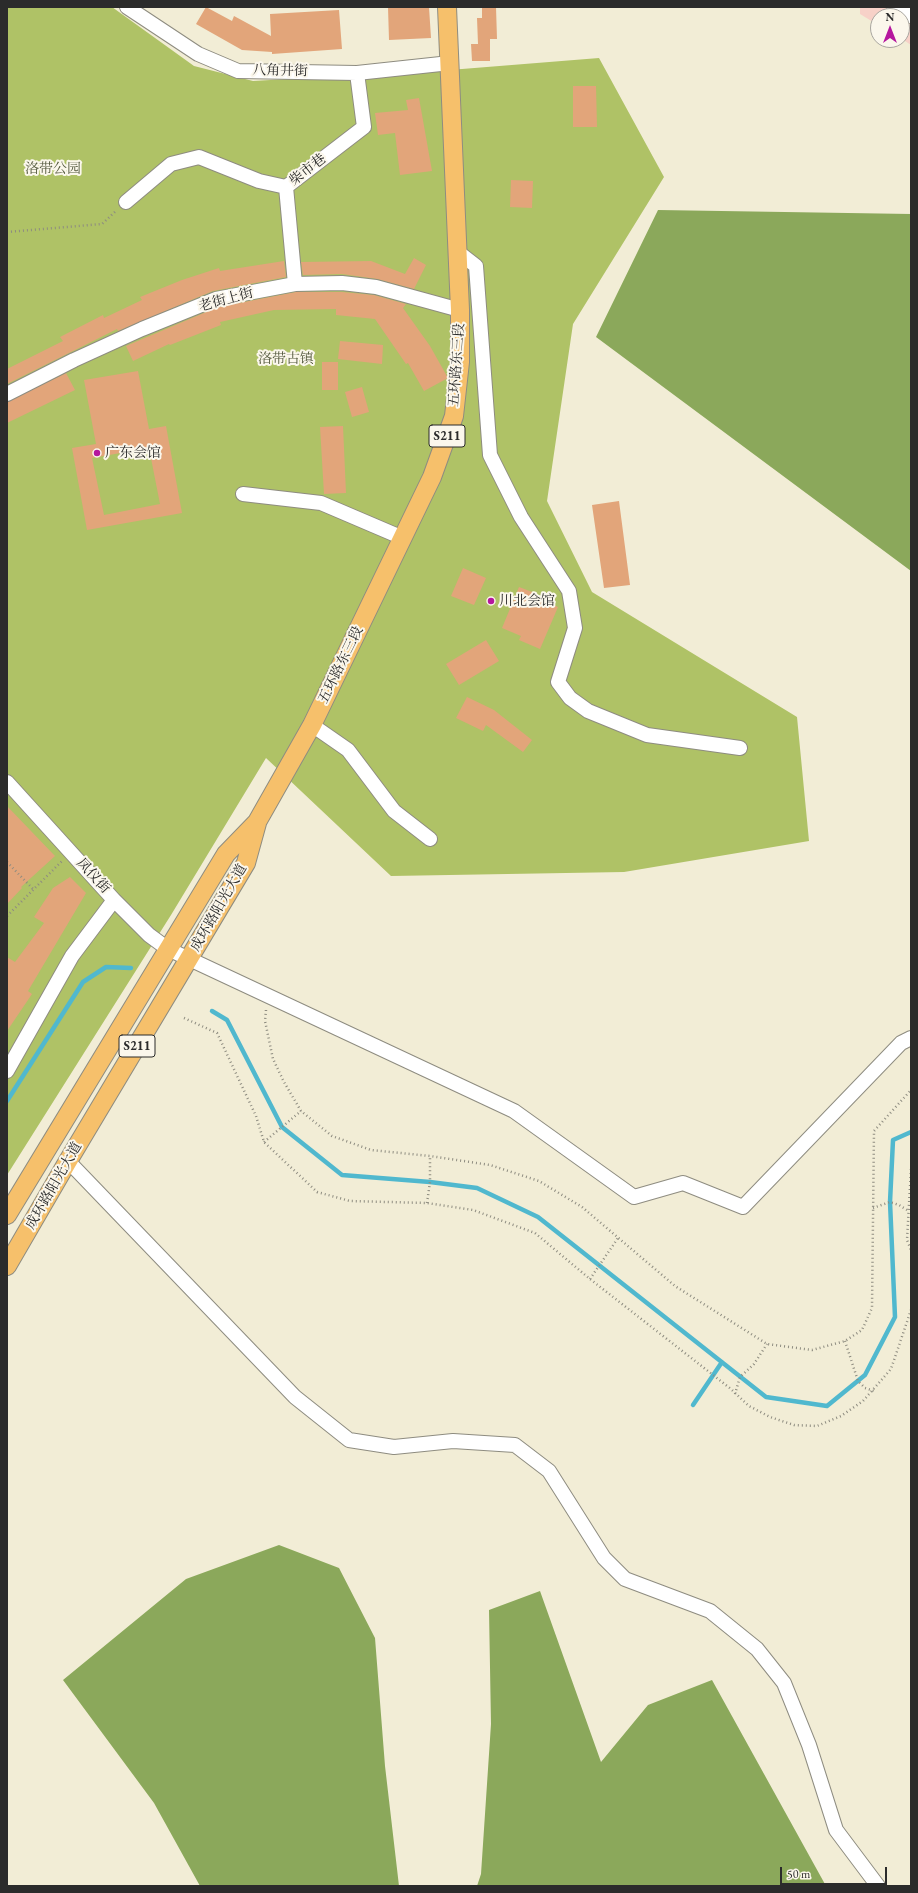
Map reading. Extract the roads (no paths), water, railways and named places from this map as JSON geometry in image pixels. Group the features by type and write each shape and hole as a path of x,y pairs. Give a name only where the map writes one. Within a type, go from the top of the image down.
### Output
{"main road":[{"name":"五环路东三段","path":"257,822 312,725 403,538 432,477 454,416 460,362 460,310 447,7"},
{"name":"成环路阳光大道","path":"7,1215 226,854 257,822"},
{"name":"成环路阳光大道","path":"10,1256 246,863 257,822"}],"street":[{"name":"八角井街","path":"128,7 198,54 238,71 357,73 450,63"},
{"path":"894,7 911,16"},
{"name":"柴市巷","path":"295,284 286,187 364,127 357,73"},
{"path":"126,202 171,164 199,157 259,181 286,187"},
{"path":"458,252 476,266 490,455 521,517 569,591 575,628 558,682 570,698 588,711 648,735 740,748"},
{"name":"老街上街","path":"7,394 74,360 142,329 216,299 295,284 342,283 376,287 460,310"},
{"path":"243,494 321,503 403,538"},
{"path":"312,725 348,750 394,811 430,839"},
{"name":"凤仪街","path":"7,782 114,900 149,935 168,949 514,1111 634,1197 683,1183 743,1207 908,1041"},
{"path":"7,1071 72,956 114,900"},
{"path":"68,1161 295,1397 349,1440 394,1447 453,1441 515,1444 549,1471 604,1558 625,1580 710,1611 756,1649 784,1683 809,1745 836,1830 878,1886"}],"waterway":[{"path":"7,1101 83,982 106,967 131,968"},
{"path":"212,1011 227,1020 282,1127 342,1175 430,1182 477,1188 538,1217 766,1397 827,1406 865,1375 895,1317 890,1202 893,1140 911,1132"},
{"path":"693,1405 722,1362"}],"place":[{"name":"广东会馆","path":"97,453"},
{"name":"川北会馆","path":"491,601"}],"park label":[{"name":"洛带公园","path":"53,169"},
{"name":"洛带古镇","path":"286,359"}]}
